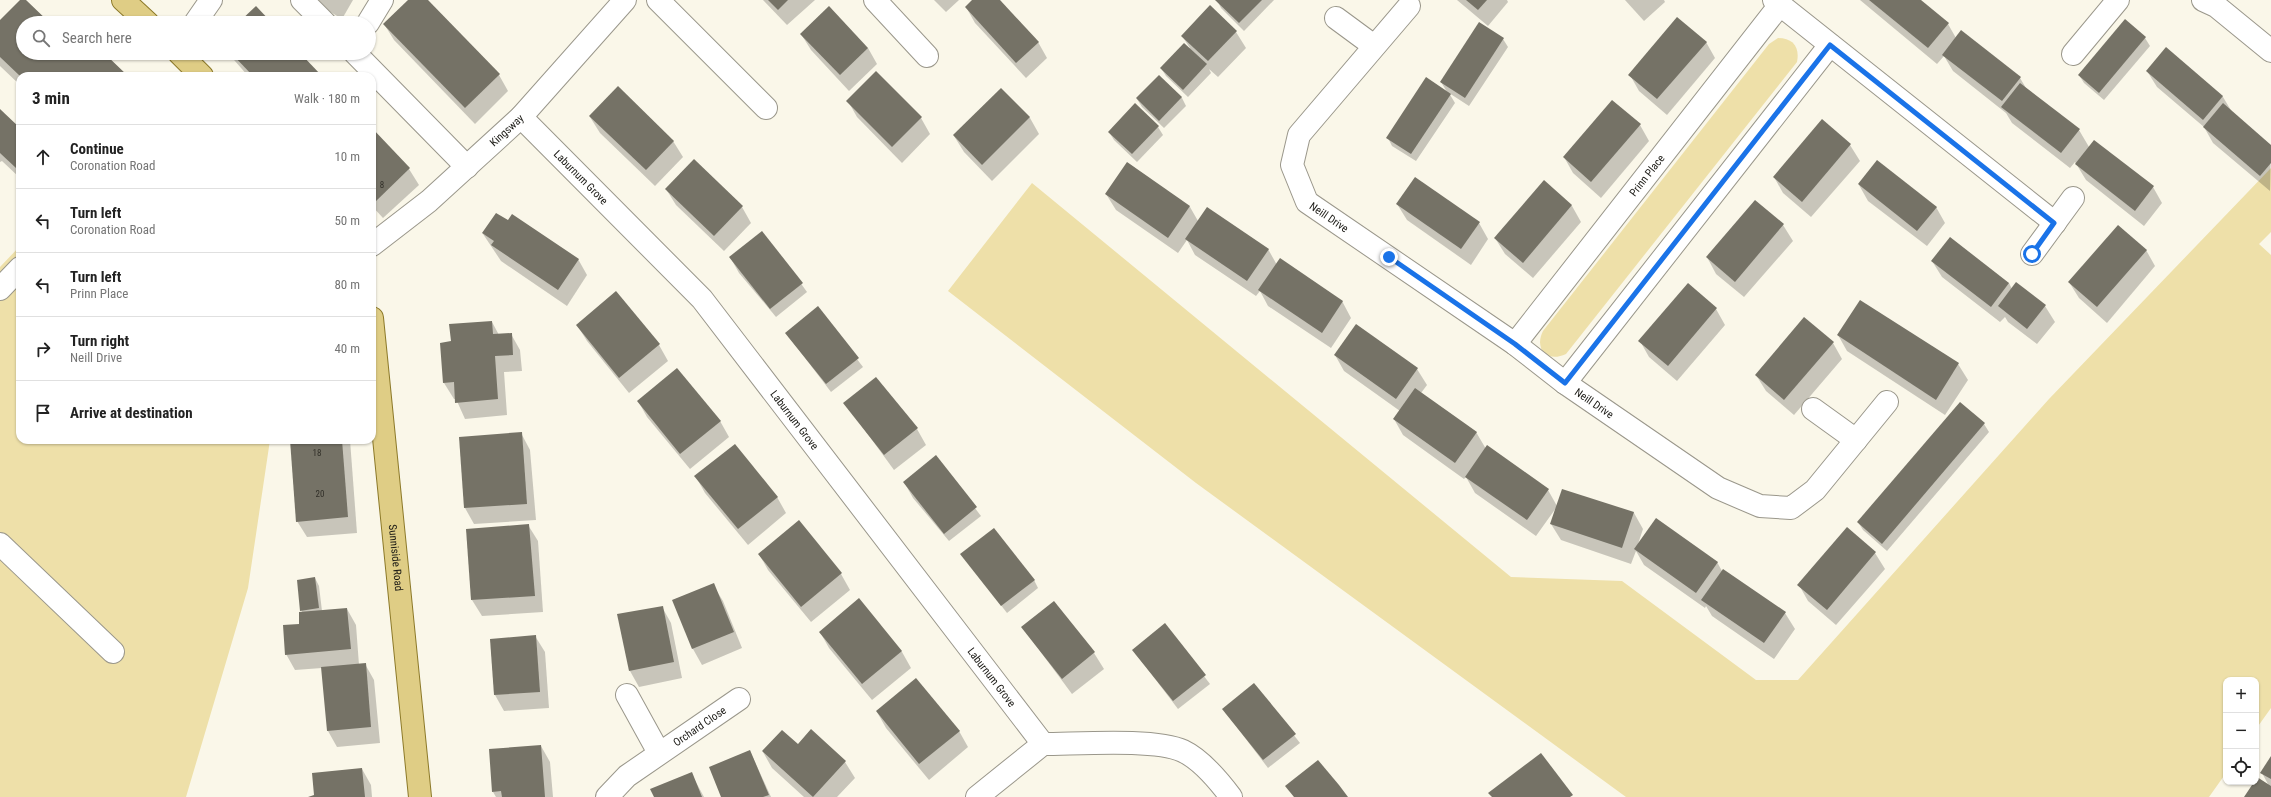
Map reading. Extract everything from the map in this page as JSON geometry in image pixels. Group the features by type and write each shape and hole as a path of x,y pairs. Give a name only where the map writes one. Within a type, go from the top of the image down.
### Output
{"main road":[{"path":"123,0 140,16"},
{"path":"186,60 198,72"},
{"name":"Sunniside Road","path":"376,358 420,797"}],"street":[{"path":"200,16 211,0"},
{"path":"302,0 318,16"},
{"path":"372,16 382,0"},
{"name":"Kingsway","path":"376,242 429,201 521,117 625,0"},
{"path":"658,0 766,108"},
{"path":"875,0 927,56"},
{"path":"2073,54 2118,0"},
{"path":"2203,0 2216,6 2271,51"},
{"path":"1776,3 2054,223"},
{"name":"Prinn Place","path":"1515,344 1776,3"},
{"name":"Neill Drive","path":"1409,6 1299,135 1292,165 1307,202 1515,344 1565,383 1718,488 1760,506 1791,508 1815,490 1887,402"},
{"path":"1336,18 1374,46"},
{"path":"1565,383 1830,45"},
{"path":"362,60 374,72"},
{"path":"376,75 466,167"},
{"name":"Laburnum Grove","path":"521,117 702,299 1043,744"},
{"path":"2032,254 2073,198"},
{"path":"0,289 16,272"},
{"path":"1813,409 1856,440"},
{"path":"0,544 114,652"},
{"path":"627,695 659,753"},
{"name":"Orchard Close","path":"607,797 627,776 739,699"},
{"path":"977,797 1043,744 1156,745 1183,751 1214,775 1231,797"}],"shaded area":[{"path":"1778,38 1783,38 1794,44 1798,57 1797,62 1566,354 1553,357 1544,353 1541,349 1540,343 1543,331 1769,44"},
{"path":"2271,168 2271,232 2259,244 2271,255 2271,708 2259,725 2259,677 2223,677 2223,777 2209,797 1626,797 1196,483 948,291 1032,183 1511,577 1622,581 1756,680 1798,680 2049,399"},
{"path":"16,250 16,444 269,444 248,588 186,797 0,797 0,267"}],"building":[{"path":"20,0 26,0 43,16 16,16 16,60 111,60 124,72 16,72 0,57 0,20"},
{"path":"408,0 428,0 500,74 465,108 383,24"},
{"path":"768,0 788,0 778,10"},
{"path":"972,0 1000,0 1039,42 1016,63 965,7"},
{"path":"1215,0 1262,0 1239,23"},
{"path":"1466,0 1487,0 1478,10"},
{"path":"1869,0 1921,0 1949,23 1928,48"},
{"path":"1210,5 1237,31 1208,61 1181,36"},
{"path":"256,6 265,16 245,16"},
{"path":"829,6 868,48 840,75 800,34"},
{"path":"1677,17 1707,42 1657,99 1628,75"},
{"path":"2125,19 2146,37 2099,93 2078,75"},
{"path":"1479,22 1504,38 1465,98 1440,82"},
{"path":"1961,30 2021,77 2002,101 1942,55"},
{"path":"1184,43 1207,64 1183,90 1160,68"},
{"path":"2166,47 2223,96 2203,120 2146,71"},
{"path":"238,60 307,60 318,72 249,72"},
{"path":"876,71 922,117 892,147 846,101"},
{"path":"1159,75 1182,97 1159,121 1136,98"},
{"path":"1426,77 1451,94 1411,154 1386,138"},
{"path":"2020,83 2080,129 2061,153 2001,107"},
{"path":"618,86 674,141 646,170 589,116"},
{"path":"1001,88 1030,117 982,165 953,135"},
{"path":"1612,100 1641,124 1591,182 1563,157"},
{"path":"1135,103 1159,126 1132,154 1108,132"},
{"path":"2223,103 2271,145 2271,163 2260,176 2203,127"},
{"path":"0,109 16,124 16,168 0,153"},
{"path":"1822,119 1851,144 1802,202 1773,177"},
{"path":"376,132 410,168 376,201"},
{"path":"2094,140 2154,186 2135,211 2075,164"},
{"path":"694,159 743,206 714,236 665,189"},
{"path":"1877,160 1937,207 1917,231 1858,184"},
{"path":"1127,162 1190,206 1168,238 1105,194"},
{"path":"1415,177 1480,222 1461,249 1396,204"},
{"path":"1544,180 1572,205 1523,263 1494,238"},
{"path":"1755,200 1784,224 1735,282 1706,257"},
{"path":"1207,207 1269,249 1247,281 1185,239"},
{"path":"496,213 508,220 512,214 579,259 558,290 491,245 494,241 482,233"},
{"path":"2118,225 2147,250 2097,307 2068,282"},
{"path":"762,231 803,283 770,309 729,257"},
{"path":"1950,237 2009,283 1991,307 1931,261"},
{"path":"1280,258 1343,301 1322,333 1258,290"},
{"path":"2016,282 2046,305 2027,329 1998,306"},
{"path":"1688,283 1717,308 1668,366 1638,341"},
{"path":"616,291 660,344 619,378 576,325"},
{"path":"1860,300 1959,363 1936,400 1837,335"},
{"path":"818,306 859,358 826,384 785,333"},
{"path":"1804,317 1834,342 1784,400 1755,375"},
{"path":"492,321 493,334 512,333 513,355 495,356 498,399 455,403 454,382 443,383 440,343 451,341 449,324"},
{"path":"1356,324 1418,368 1396,399 1334,355"},
{"path":"677,368 721,421 680,454 637,401"},
{"path":"876,377 918,428 884,455 843,403"},
{"path":"1415,388 1477,432 1455,463 1393,419"},
{"path":"1960,402 1985,423 1882,544 1857,522"},
{"path":"522,432 527,504 464,508 459,437"},
{"path":"290,444 342,444 348,517 296,522"},
{"path":"735,444 778,497 738,529 694,476"},
{"path":"1487,445 1549,489 1527,520 1465,477"},
{"path":"936,455 977,507 944,534 903,482"},
{"path":"1562,489 1634,512 1622,548 1550,524"},
{"path":"1656,518 1718,562 1696,593 1634,549"},
{"path":"799,520 842,573 801,607 758,554"},
{"path":"529,524 535,596 471,600 466,529"},
{"path":"1847,527 1876,552 1827,610 1797,585"},
{"path":"994,528 1035,580 1001,606 960,554"},
{"path":"1723,569 1786,612 1764,643 1701,600"},
{"path":"315,577 319,608 300,611 297,580"},
{"path":"714,583 734,632 692,649 672,600"},
{"path":"859,598 902,651 862,684 819,632"},
{"path":"1054,601 1095,652 1062,679 1021,627"},
{"path":"663,606 674,662 629,671 617,614"},
{"path":"347,608 351,649 285,655 283,625 299,624 299,612"},
{"path":"1165,623 1206,675 1173,701 1132,650"},
{"path":"536,635 540,692 494,695 490,639"},
{"path":"366,663 371,727 327,731 321,667"},
{"path":"916,678 960,731 919,764 876,711"},
{"path":"1254,683 1296,734 1263,760 1222,709"},
{"path":"811,729 846,761 813,797 762,751 782,730 798,744"},
{"path":"541,745 545,797 502,797 501,791 492,792 489,749"},
{"path":"750,750 769,795 763,797 721,797 709,767"},
{"path":"1541,753 1573,795 1570,797 1492,797 1488,793"},
{"path":"2271,756 2271,779 2260,773"},
{"path":"1318,760 1348,797 1294,797 1285,786"},
{"path":"362,768 365,797 308,797 314,795 312,773"},
{"path":"692,772 702,797 654,797 650,789"},
{"path":"2259,778 2271,786 2271,797 2244,797 2252,785 2259,785"}],"route":[{"path":"1389,257 1515,344 1565,383 1830,45 2054,223 2032,254"}]}
